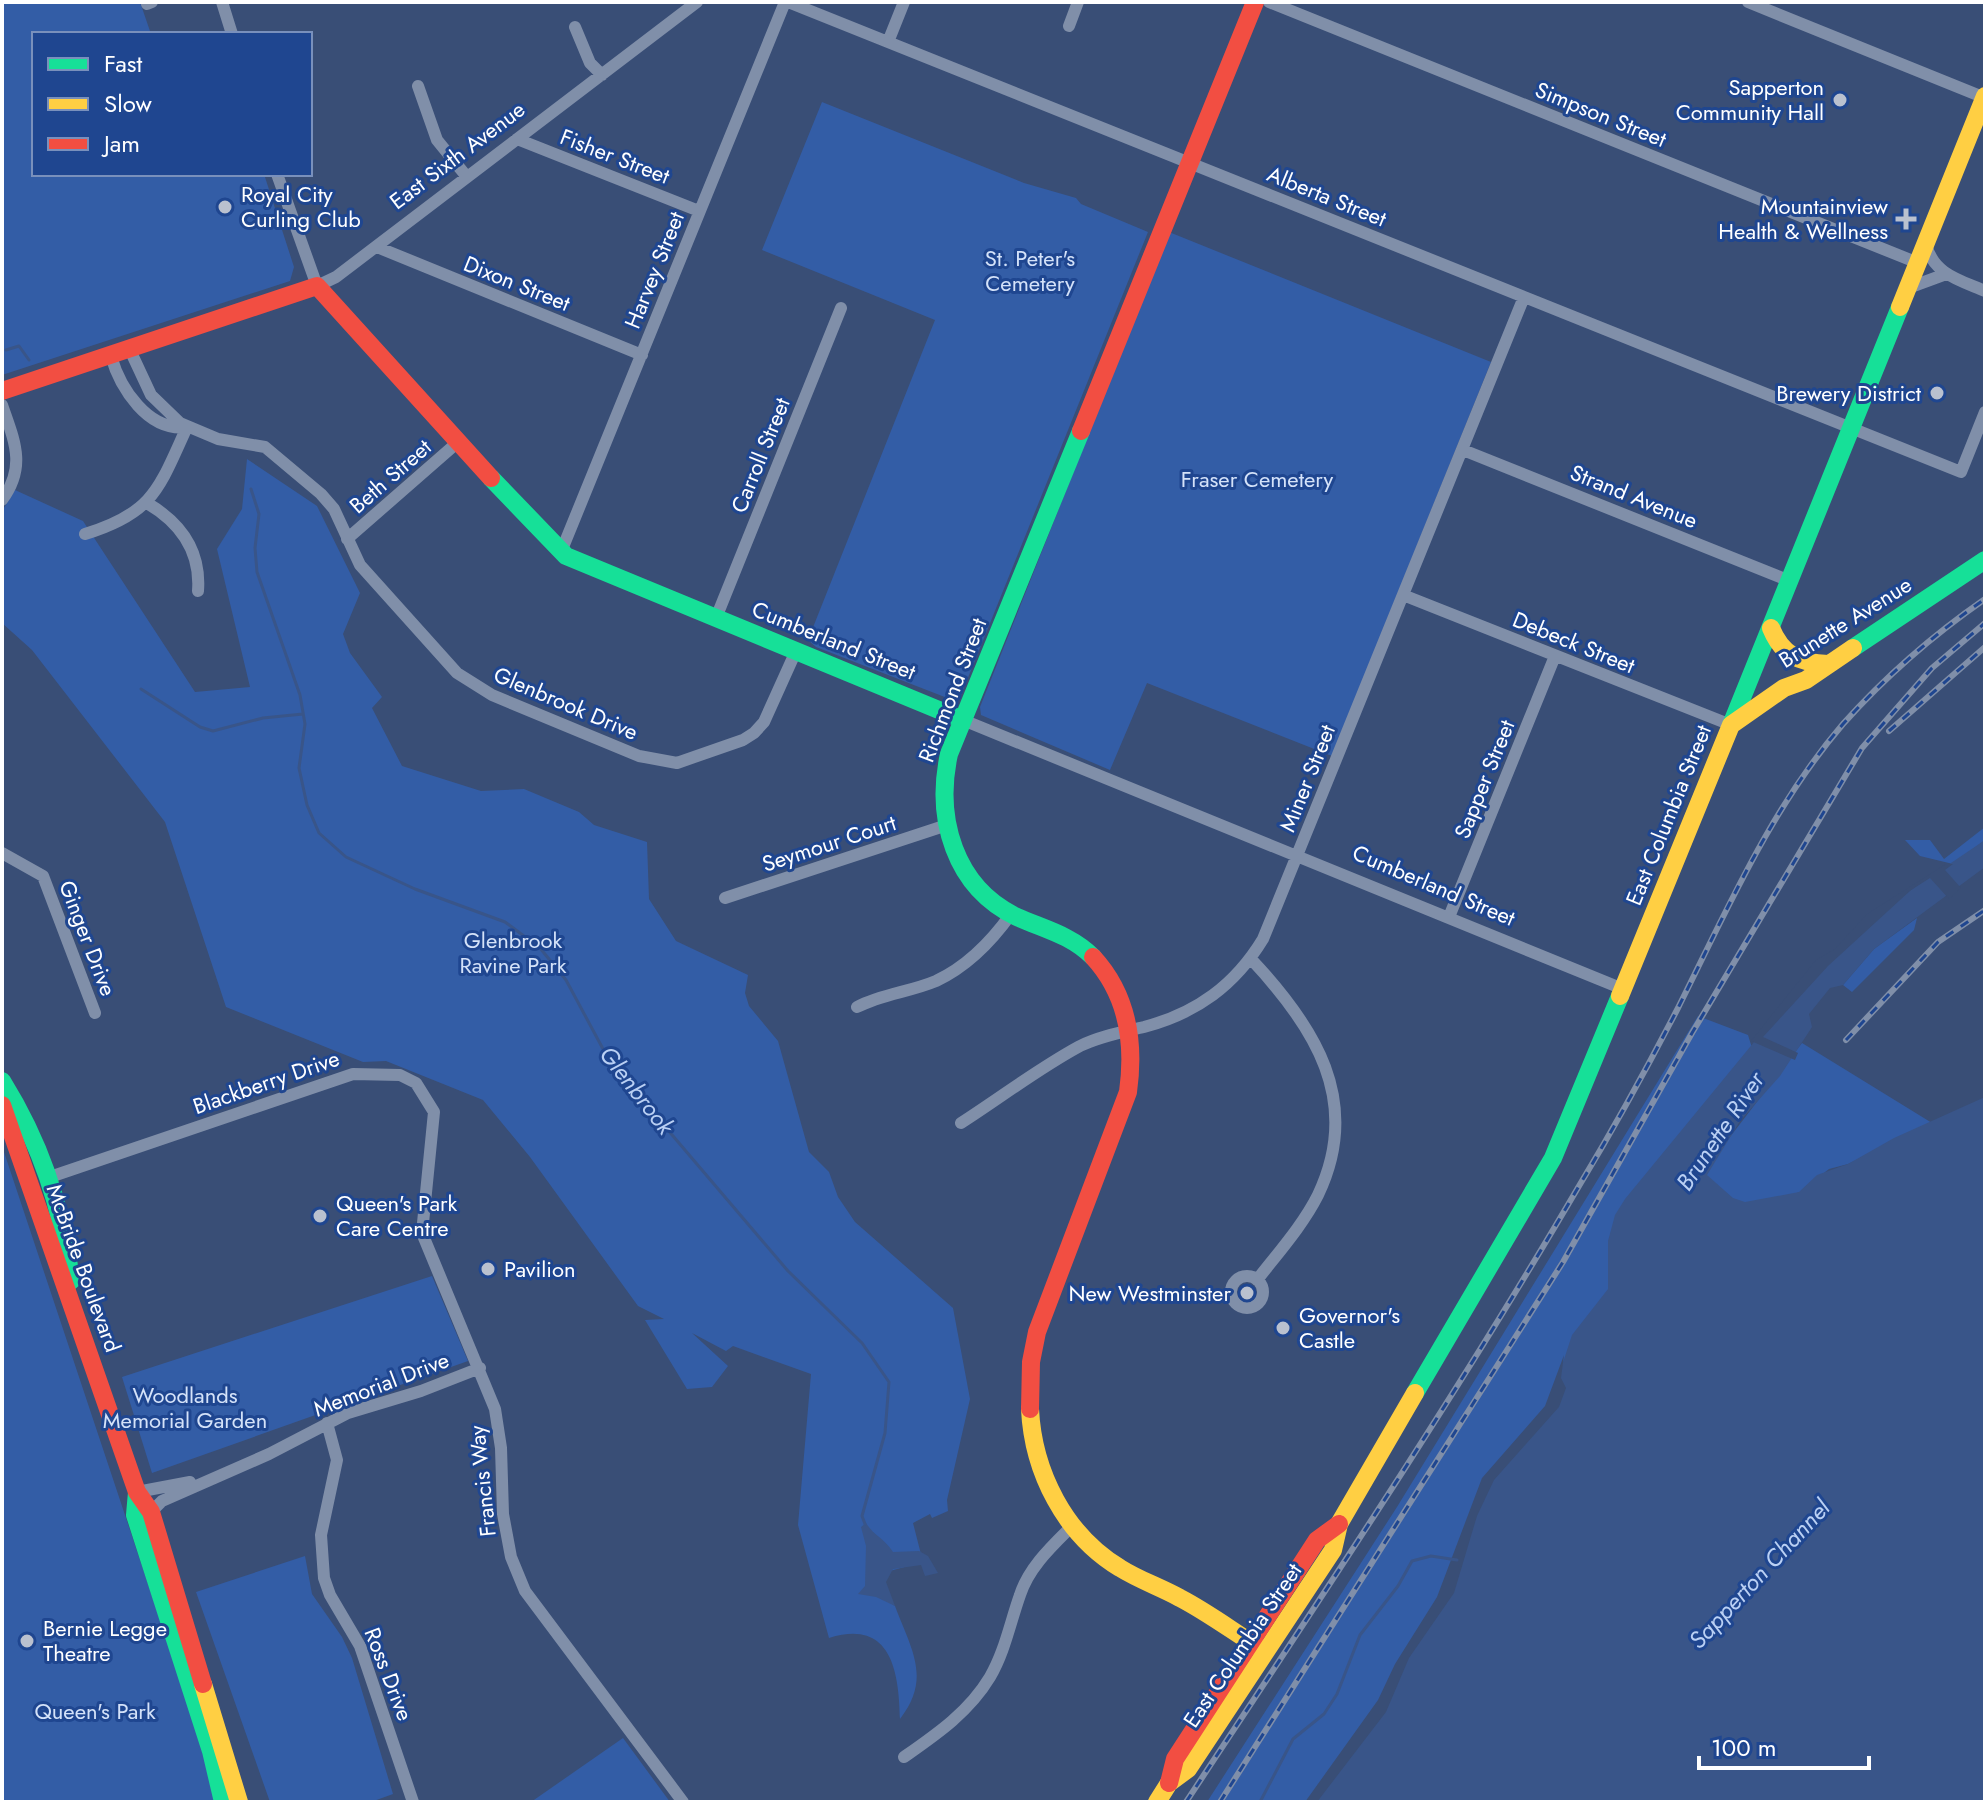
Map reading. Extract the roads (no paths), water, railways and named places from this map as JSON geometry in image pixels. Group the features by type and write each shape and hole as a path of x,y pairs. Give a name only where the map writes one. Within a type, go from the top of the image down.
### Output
{"street":[{"path":"222,2 231,32"},
{"name":"East Sixth Avenue","path":"2,391 130,350 336,277 697,2"},
{"name":"Alberta Street","path":"786,2 1961,472 1985,412"},
{"name":"Harvey Street","path":"561,552 786,2"},
{"path":"888,42 904,2"},
{"path":"1069,26 1078,2"},
{"name":"Richmond Street","path":"1255,2 963,720 944,771 941,791 944,826 966,875 988,898 1011,914 1067,937 1083,948 1108,973 1124,1003 1130,1030 1133,1068 1128,1092 1037,1332 1029,1365 1027,1401 1034,1452 1052,1496 1072,1526 1100,1554 1259,1648"},
{"name":"Simpson Street","path":"1269,2 1918,263"},
{"path":"1748,2 1985,97"},
{"path":"575,27 590,63 602,75"},
{"path":"418,86 437,140 467,177"},
{"name":"East Columbia Street","path":"1157,1802 1169,1783 1188,1769 1259,1648 1333,1550 1339,1524 1535,1193 1623,989 1985,97"},
{"name":"Fisher Street","path":"517,139 699,211"},
{"name":"Cumberland Street","path":"278,176 317,286 561,552 1623,989"},
{"path":"1926,244 1930,258 1946,274 1985,291"},
{"name":"Dixon Street","path":"377,247 642,355"},
{"path":"1908,288 1946,274"},
{"name":"Miner Street","path":"961,1123 1077,1047 1167,1021 1194,1009 1219,994 1251,959 1263,939 1298,855 1524,297"},
{"name":"Carroll Street","path":"716,618 841,308"},
{"name":"Glenbrook Drive","path":"130,350 151,395 187,427"},
{"name":"Glenbrook Drive","path":"111,356 120,382 137,405 169,426 187,427 229,442 257,444 272,452 329,501 360,565 446,662 471,684 658,762 692,759 754,733 764,722 796,651"},
{"path":"2,405 19,458 12,487 2,500"},
{"path":"85,534 122,521 147,503 187,427"},
{"name":"Beth Street","path":"347,539 458,442"},
{"name":"Strand Avenue","path":"1463,450 1790,581"},
{"path":"147,503 172,520 187,538 200,568 198,591"},
{"name":"Brunette Avenue","path":"1731,725 1784,688 1806,680 1985,560"},
{"name":"Debeck Street","path":"1403,595 1731,725"},
{"path":"1771,628 1787,656 1806,664 1828,664"},
{"name":"Sapper Street","path":"1449,917 1555,656"},
{"path":"1719,754 1806,680"},
{"name":"Seymour Court","path":"725,898 944,826"},
{"name":"Ginger Drive","path":"2,853 43,876 95,1013"},
{"path":"857,1007 873,998 934,981 968,962 1011,914"},
{"path":"1251,959 1290,1001 1312,1034 1330,1079 1336,1122 1332,1157 1318,1196 1257,1280"},
{"name":"Blackberry Drive","path":"47,1178 353,1074 400,1075 416,1083 434,1112 421,1216 430,1258"},
{"path":"2,1081 16,1101 69,1244 72,1301"},
{"name":"McBride Boulevard","path":"2,1105 137,1492 151,1512 236,1796"},
{"name":"Francis Way","path":"430,1258 480,1368 495,1409 501,1448 505,1528 511,1557 525,1591 683,1802"},
{"name":"Memorial Drive","path":"151,1512 162,1501 208,1478 269,1454 327,1423 480,1368"},
{"name":"Ross Drive","path":"327,1423 337,1460 322,1526 324,1578 330,1595 360,1646 413,1802"},
{"name":"Memorial Drive","path":"137,1492 208,1478"},
{"name":"McBride Boulevard","path":"137,1492 135,1515 211,1751 223,1802"},
{"path":"904,1757 968,1707 988,1680 1008,1637 1020,1593 1034,1568 1072,1526"}],"water":[{"path":"1985,840 1985,867 1874,949 1843,985 1830,988 1809,1014 1812,1027 1780,1076 1740,1121 1707,1175 1733,1198 1745,1202 1799,1192 1817,1175 1848,1164 1894,1138 1985,1097 1985,1802 1309,1802 1353,1744 1441,1599 1476,1499 1548,1408 1572,1335 1608,1289 1608,1241 1615,1215 1625,1199 1819,963 1911,890"},
{"path":"866,1523 893,1552 919,1551 928,1556 938,1573 925,1576 921,1565 893,1569 886,1582 895,1606 876,1597 858,1594 865,1586 866,1546 861,1527"}],"waterway":[{"name":"Glenbrook","path":"6,350 19,346 29,360"},
{"name":"Glenbrook","path":"251,489 259,514 255,548 257,572 300,695 305,724 299,768 307,805 319,833 346,857 415,889 505,922 540,948 566,980 610,1062 788,1271 862,1343 889,1382 885,1433 862,1516 865,1524"},
{"path":"141,689 200,727 213,731 263,718 303,714"},
{"path":"1260,1802 1293,1739 1324,1714 1337,1694 1360,1635 1398,1586 1412,1561 1431,1556 1457,1560"}],"railway":[{"path":"1186,1802 1387,1497 1532,1264 1630,1098 1752,861 1794,790 1843,724 1876,690 1928,642 1985,599"},
{"path":"1220,1802 1563,1262 1692,1033 1862,748 1932,668 1985,623"},
{"path":"1889,731 1985,647"},
{"path":"1846,1040 1938,942 1985,910"}],"place":[{"name":"Sapperton Community Hall","path":"1840,100"},
{"name":"Royal City Curling Club","path":"225,207"},
{"name":"Mountainview Health & Wellness","path":"1906,219"},
{"name":"Brewery District","path":"1937,393"},
{"name":"Queen's Park Care Centre","path":"320,1216"},
{"name":"Pavilion","path":"488,1269"},
{"name":"New Westminster","path":"1247,1293"},
{"name":"Governor's Castle","path":"1283,1328"},
{"name":"Bernie Legge Theatre","path":"27,1641"}],"park label":[{"name":"St. Peter's Cemetery","path":"1030,270"},
{"name":"Fraser Cemetery","path":"1257,479"},
{"name":"Glenbrook Ravine Park","path":"513,952"},
{"name":"Woodlands Memorial Garden","path":"185,1408"},
{"name":"Queen's Park","path":"95,1711"}],"water label":[{"name":"Brunette River","path":"1720,1131"},
{"name":"Sapperton Channel","path":"1759,1574"}]}
